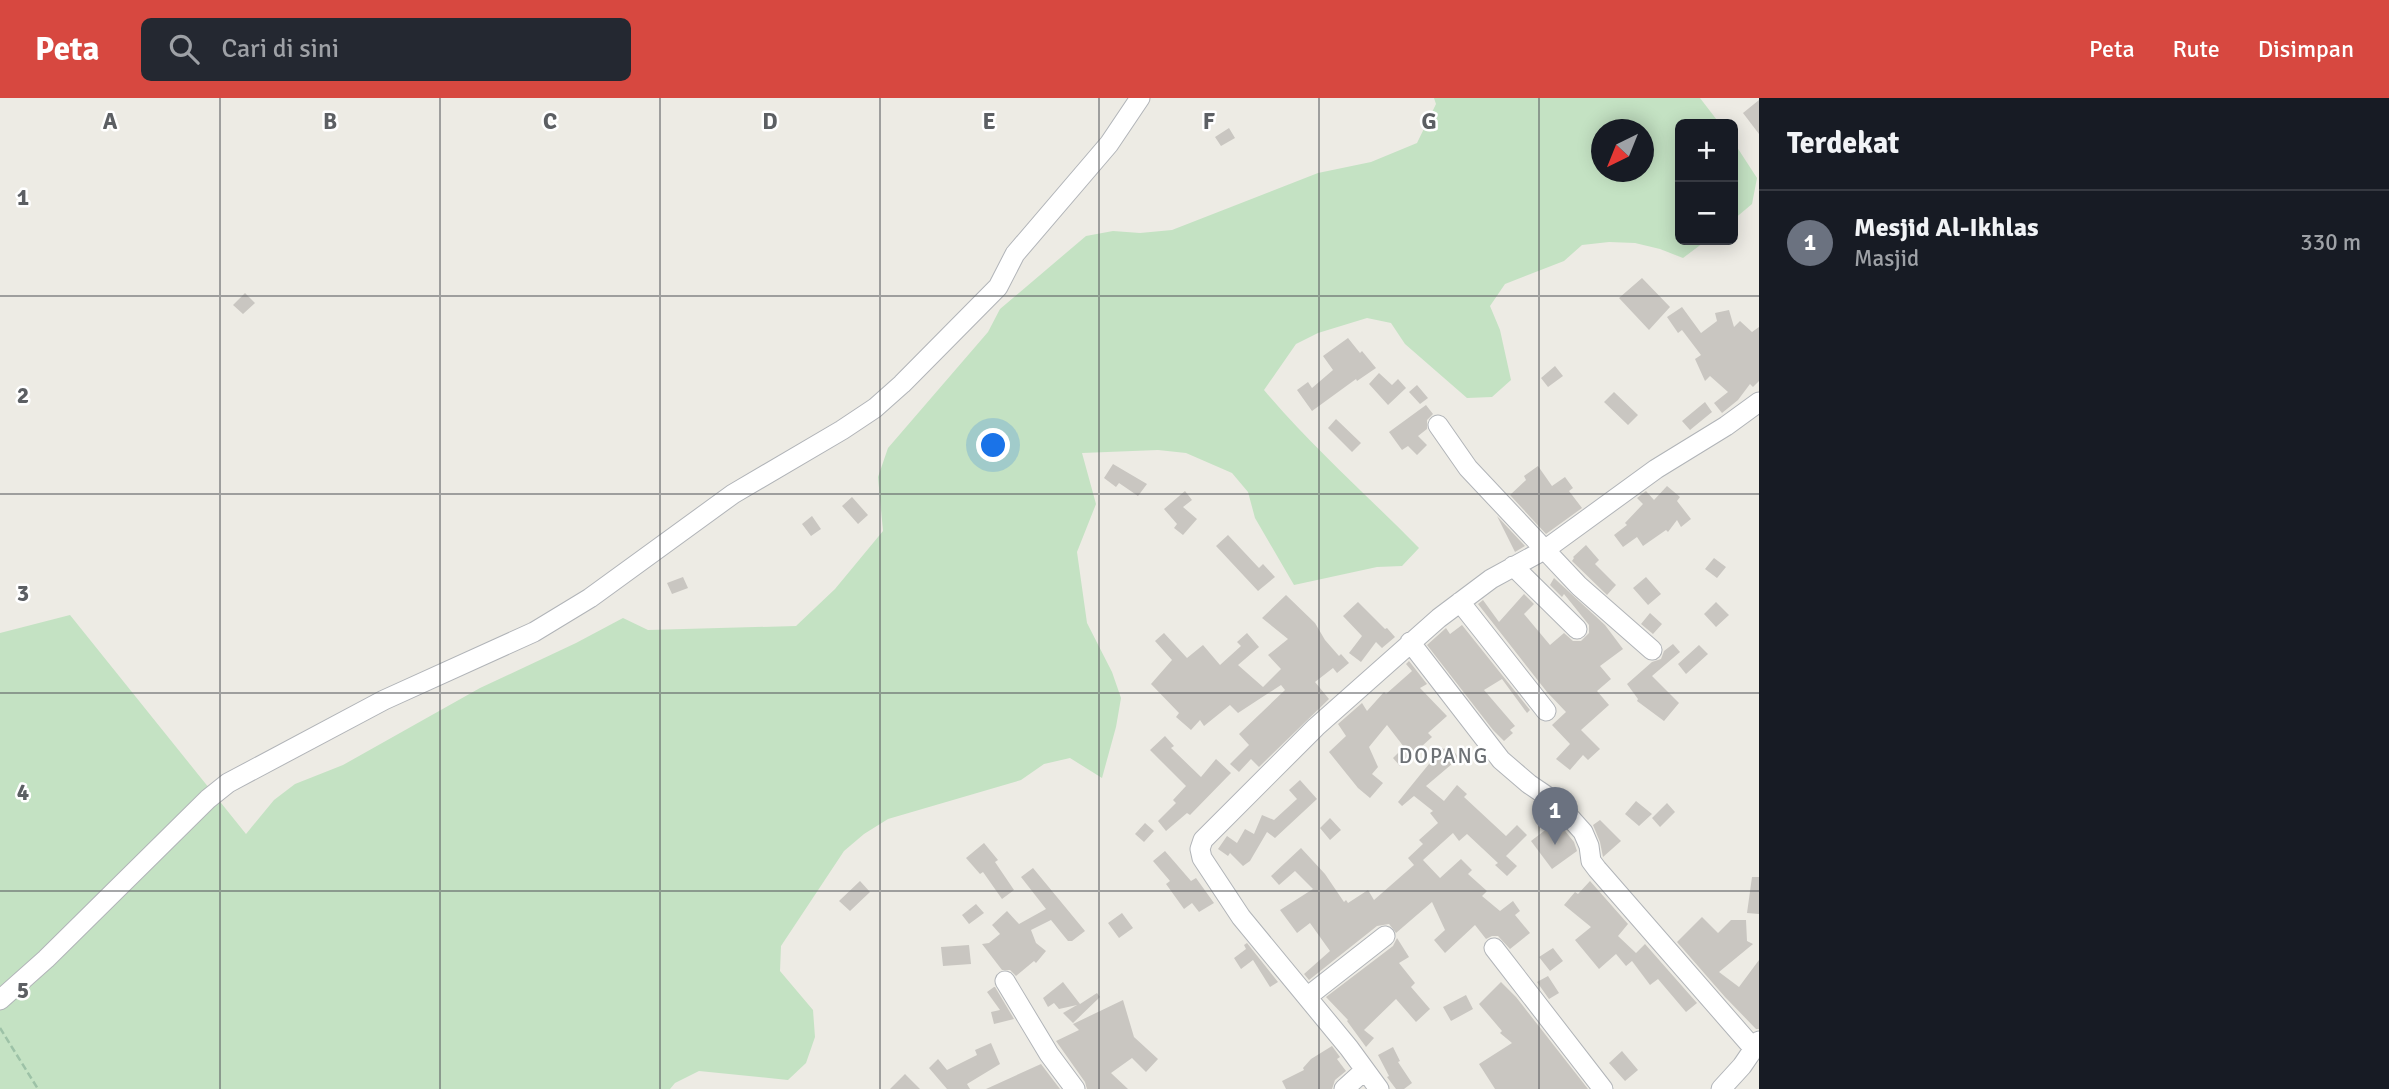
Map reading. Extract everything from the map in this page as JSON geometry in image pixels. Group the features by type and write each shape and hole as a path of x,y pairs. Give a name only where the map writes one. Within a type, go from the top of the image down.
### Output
{"street":[{"path":"0,1000 46,959 208,799 228,783 384,700 534,632 590,597 733,494 842,430 874,408 902,384 998,287 1015,254 1109,144 1140,98"},
{"path":"1379,1089 1241,917 1202,859 1200,846 1205,837 1316,727 1410,642 1460,602 1513,566 1546,549 1657,469 1740,417 1759,401"},
{"path":"1438,425 1468,468 1578,586 1652,650"},
{"path":"1513,566 1577,629"},
{"path":"1460,602 1546,711"},
{"path":"1410,642 1500,760 1557,803 1583,832 1591,861 1597,869 1757,1045 1721,1089"},
{"path":"1307,997 1385,936"},
{"path":"1494,948 1603,1089"},
{"path":"1005,981 1049,1054 1075,1089"},
{"path":"1344,1089 1364,1070"}],"path":[{"path":"0,1028 38,1089"}],"green space":[{"path":"1434,98 1700,98 1716,119 1675,119 1675,245 1700,245 1683,258 1635,243 1582,245 1564,261 1505,284 1490,306 1500,330 1511,380 1492,397 1467,398 1405,344 1391,323 1367,318 1318,333 1296,344 1264,390 1320,451 1419,548 1402,566 1377,567 1294,585 1255,518 1248,492 1232,473 1186,453 1158,450 1082,453 1096,504 1077,552 1087,623 1112,672 1121,698 1102,778 1070,758 1044,764 1021,780 888,819 844,851 781,946 780,971 813,1010 815,1037 806,1063 788,1080 699,1071 675,1083 670,1089 0,1089 0,633 70,615 246,834 274,800 295,784 343,765 480,688 623,618 648,630 796,626 835,589 883,531 878,477 888,448 988,332 1000,309 1086,236 1113,231 1140,233 1172,230 1318,173 1371,162 1417,143 1436,104"},
{"path":"1738,149 1757,178 1752,204 1738,216"}],"building":[{"path":"1759,100 1759,134 1743,113"},
{"path":"1229,128 1235,138 1221,146 1215,137"},
{"path":"1642,278 1670,307 1649,330 1619,298"},
{"path":"245,293 255,303 243,314 233,305"},
{"path":"1682,307 1701,333 1717,321 1715,313 1729,310 1734,327 1740,321 1752,332 1759,327 1759,381 1753,387 1750,384 1738,400 1722,413 1714,403 1728,392 1710,376 1705,381 1695,359 1701,355 1682,330 1678,333 1667,317"},
{"path":"1348,338 1376,368 1312,411 1297,390 1308,382 1312,388 1333,370 1323,356"},
{"path":"1555,366 1563,376 1548,387 1541,378"},
{"path":"1379,373 1392,385 1398,379 1406,388 1388,405 1369,384"},
{"path":"1417,385 1428,398 1420,404 1409,392"},
{"path":"1614,392 1638,415 1628,425 1604,402"},
{"path":"1705,402 1712,412 1690,430 1682,421"},
{"path":"1426,405 1433,414 1427,420 1427,429 1418,436 1427,445 1417,455 1408,446 1402,450 1389,432"},
{"path":"1336,419 1361,443 1352,452 1328,428"},
{"path":"1113,464 1147,484 1138,496 1119,483 1116,487 1104,478"},
{"path":"1538,466 1552,486 1565,477 1573,488 1569,491 1582,508 1546,534 1510,495 1526,480 1524,476"},
{"path":"1667,486 1680,497 1677,501 1691,519 1681,527 1677,520 1668,532 1666,530 1643,546 1637,537 1623,547 1614,535 1627,525 1625,523 1643,504 1637,498 1646,491 1654,500"},
{"path":"1185,491 1192,500 1183,507 1197,519 1183,535 1174,528 1177,524 1164,509"},
{"path":"852,497 868,515 858,524 842,506"},
{"path":"812,516 821,529 811,536 802,524"},
{"path":"1497,516 1525,546 1515,552"},
{"path":"1228,535 1259,568 1263,564 1275,577 1258,591 1216,546"},
{"path":"1586,545 1599,560 1595,564 1616,585 1607,595 1572,561"},
{"path":"1714,558 1726,567 1717,578 1705,569"},
{"path":"683,577 688,588 672,594 667,583"},
{"path":"1646,577 1661,594 1648,605 1633,588"},
{"path":"1554,578 1605,625 1623,649 1600,666 1611,679 1597,691 1609,705 1581,730 1600,749 1588,760 1583,755 1570,770 1556,759 1570,744 1552,725 1566,712 1478,604 1483,600 1499,622 1524,594 1534,604 1524,614 1550,645 1564,633 1573,641 1581,641 1589,633 1589,625 1564,594 1562,597 1550,585"},
{"path":"1286,595 1315,623 1339,656 1341,654 1349,663 1337,673 1333,668 1315,682 1329,699 1259,767 1251,759 1239,772 1230,764 1249,745 1239,734 1285,690 1281,685 1238,713 1230,705 1204,726 1200,720 1191,730 1176,717 1179,713 1151,684 1172,660 1155,641 1164,633 1187,658 1203,645 1220,665 1241,646 1237,642 1247,633 1259,647 1238,665 1263,687 1281,669 1268,655 1288,639 1262,618"},
{"path":"1358,602 1395,637 1382,648 1376,642 1361,662 1349,653 1362,636 1343,616"},
{"path":"1716,602 1729,615 1716,627 1704,614"},
{"path":"1650,613 1662,624 1653,634 1641,624"},
{"path":"1462,625 1530,710 1527,713 1502,679 1484,690 1515,726 1510,730 1513,733 1504,741 1427,645 1446,628 1450,634"},
{"path":"1673,644 1680,652 1652,676 1679,703 1664,721 1637,701 1627,684 1652,662 1661,659 1664,651"},
{"path":"1699,645 1708,654 1686,674 1678,664"},
{"path":"1409,661 1427,684 1420,688 1447,716 1428,733 1432,737 1400,766 1393,758 1404,747 1387,725 1369,747 1378,767 1372,774 1383,783 1370,798 1358,788 1329,752 1346,736 1338,724 1362,703 1367,711 1384,692 1386,694 1412,671 1406,664"},
{"path":"1165,736 1174,746 1171,748 1201,777 1216,759 1231,773 1190,815 1187,813 1166,831 1158,821 1176,803 1173,800 1186,786 1150,750"},
{"path":"1449,745 1459,758 1426,786 1444,801 1457,785 1467,794 1464,797 1506,836 1517,825 1527,835 1506,856 1517,866 1507,876 1495,865 1498,863 1467,834 1459,841 1453,833 1423,860 1440,878 1461,859 1472,870 1468,874 1487,891 1482,896 1500,911 1513,901 1520,911 1515,915 1530,933 1510,949 1498,936 1486,939 1475,925 1445,953 1434,940 1445,930 1432,902 1396,933 1389,924 1377,926 1309,980 1304,974 1330,951 1310,923 1297,933 1280,910 1313,889 1295,871 1279,885 1271,876 1301,848 1325,874 1344,902 1346,900 1348,903 1368,890 1374,900 1414,865 1408,858 1423,844 1419,840 1438,823 1430,813 1433,811 1414,796 1402,806 1398,802 1442,748"},
{"path":"1300,780 1317,799 1275,838 1267,832 1250,861 1243,866 1230,853 1228,856 1218,849 1227,836 1237,843 1245,829 1254,834 1262,815 1274,820 1297,799 1289,790"},
{"path":"1636,801 1652,814 1639,826 1625,814"},
{"path":"1667,803 1675,812 1660,827 1652,818"},
{"path":"1330,818 1341,830 1330,840 1320,828"},
{"path":"1600,820 1621,841 1603,857 1593,825"},
{"path":"1557,821 1574,842 1577,851 1552,869 1531,841"},
{"path":"1145,823 1154,831 1144,842 1135,834"},
{"path":"984,843 998,860 995,862 1014,890 1002,899 983,872 980,874 966,858"},
{"path":"1165,851 1191,881 1196,878 1214,903 1199,912 1192,903 1184,909 1166,884 1170,881 1153,861"},
{"path":"1033,868 1085,931 1068,941 1051,920 1031,930 1036,943 1046,951 1036,963 1034,961 1016,976 1010,970 1002,970 982,944 989,943 1000,934 992,925 1007,911 1019,924 1046,909 1021,877"},
{"path":"1752,877 1759,877 1759,914 1747,913"},
{"path":"860,881 870,892 850,911 839,901"},
{"path":"1590,881 1628,924 1618,936 1636,953 1645,944 1697,1003 1686,1012 1658,979 1650,985 1632,961 1626,966 1616,954 1599,969 1575,940 1591,927 1564,905"},
{"path":"976,904 984,913 969,924 962,915"},
{"path":"1122,913 1133,928 1119,938 1108,923"},
{"path":"1702,917 1718,933 1731,920 1746,920 1747,941 1753,944 1719,972 1739,987 1759,960 1759,1029 1725,997 1677,942"},
{"path":"1397,938 1409,957 1399,963 1415,983 1411,987 1430,1009 1416,1022 1396,999 1364,1030 1374,1038 1366,1047 1348,1020 1326,997 1393,946"},
{"path":"1247,943 1278,982 1270,987 1253,960 1241,969 1234,958 1246,949 1244,945"},
{"path":"969,945 971,964 943,966 941,947"},
{"path":"1553,948 1563,961 1550,971 1539,957"},
{"path":"1548,976 1559,993 1549,999 1537,982"},
{"path":"1063,982 1080,1004 1097,993 1100,997 1073,1023 1063,1013 1077,1005 1059,1009 1054,1003 1048,1007 1043,998"},
{"path":"1501,982 1516,997 1588,1089 1495,1089 1479,1064 1512,1043 1500,1033 1502,1031 1479,1004"},
{"path":"994,987 1014,1019 994,1024 991,1012 1000,1010 987,992"},
{"path":"1466,995 1473,1009 1451,1021 1443,1007"},
{"path":"1123,1000 1134,1037 1158,1059 1146,1072 1132,1058 1111,1073 1128,1089 1087,1089 1085,1082 1056,1041 1079,1030 1073,1024"},
{"path":"991,1043 1000,1064 967,1084 970,1089 947,1089 929,1068 938,1059 947,1070 977,1055 975,1050"},
{"path":"1332,1046 1346,1071 1335,1080 1332,1089 1286,1089 1282,1081 1304,1070 1311,1059"},
{"path":"1393,1047 1400,1061 1398,1062 1412,1083 1404,1089 1396,1089 1387,1077 1389,1076 1378,1055"},
{"path":"1622,1051 1638,1070 1625,1081 1609,1063"},
{"path":"1041,1064 1060,1089 986,1089"},
{"path":"905,1074 920,1089 890,1089"}],"place":[{"name":"Mesjid Al-Ikhlas","path":"1555,845"}],"district":[{"name":"DOPANG","path":"1444,756"}]}
